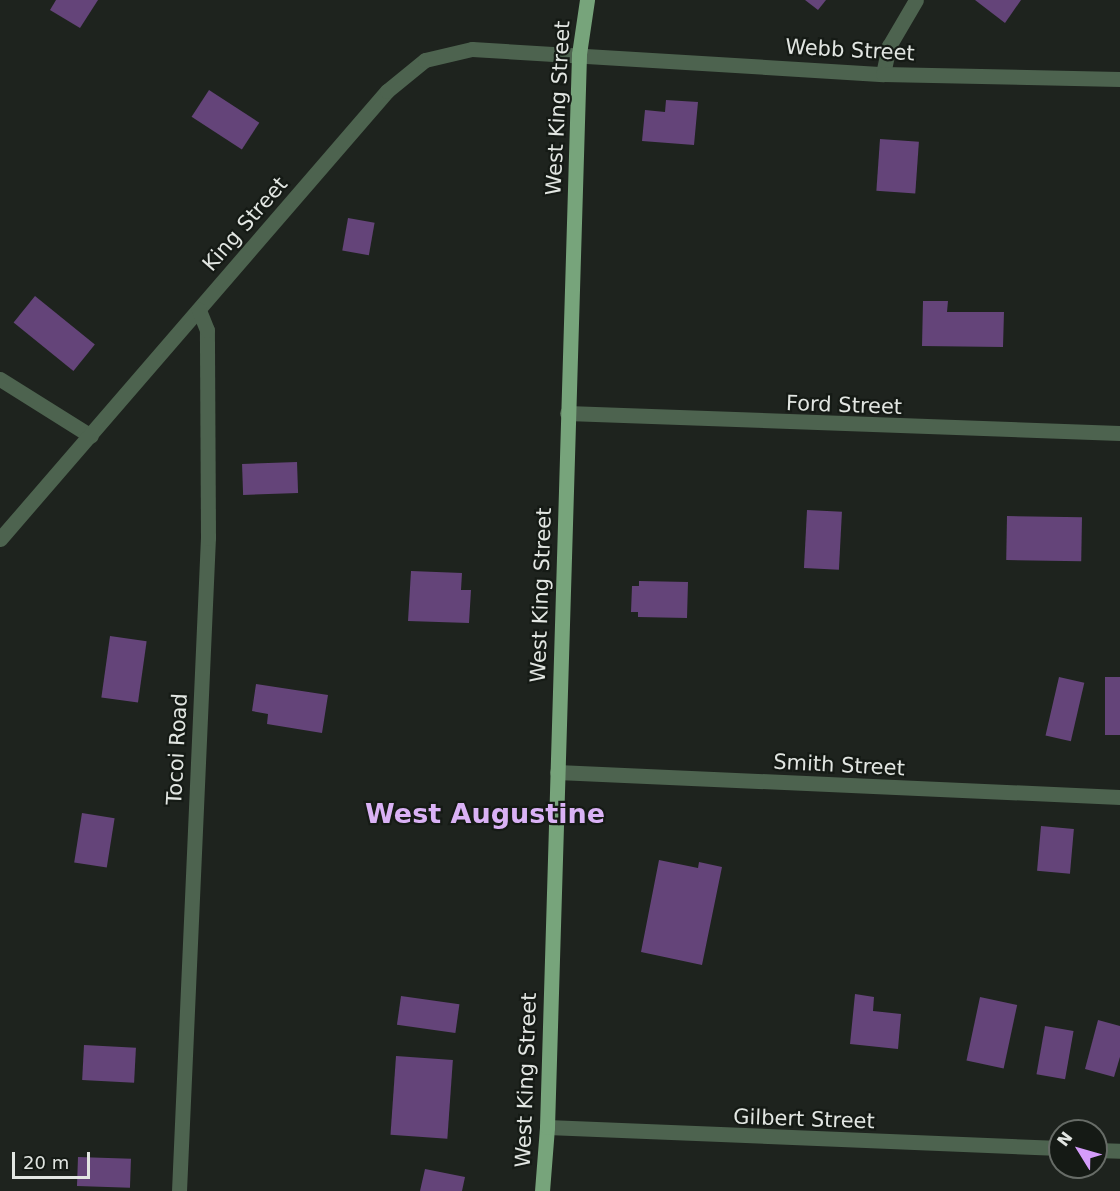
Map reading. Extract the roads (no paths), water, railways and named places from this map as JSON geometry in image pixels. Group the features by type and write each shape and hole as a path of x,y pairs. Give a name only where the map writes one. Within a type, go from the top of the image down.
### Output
{"main road":[{"name":"West King Street","path":"542,1191 547,1127 579,54 587,0"}],"street":[{"path":"883,74 889,46 916,0"},
{"name":"King Street","path":"0,540 404,74 424,60 464,50 579,54"},
{"name":"Webb Street","path":"579,54 883,74 1120,79"},
{"name":"Tocoi Road","path":"179,1191 208,538 207,330 199,310"},
{"path":"0,379 91,436"},
{"name":"Ford Street","path":"567,414 1120,433"},
{"name":"Smith Street","path":"557,772 1120,797"},
{"name":"Gilbert Street","path":"547,1127 743,1138 1048,1148"}],"district":[{"name":"West Augustine","path":"485,814"}]}
